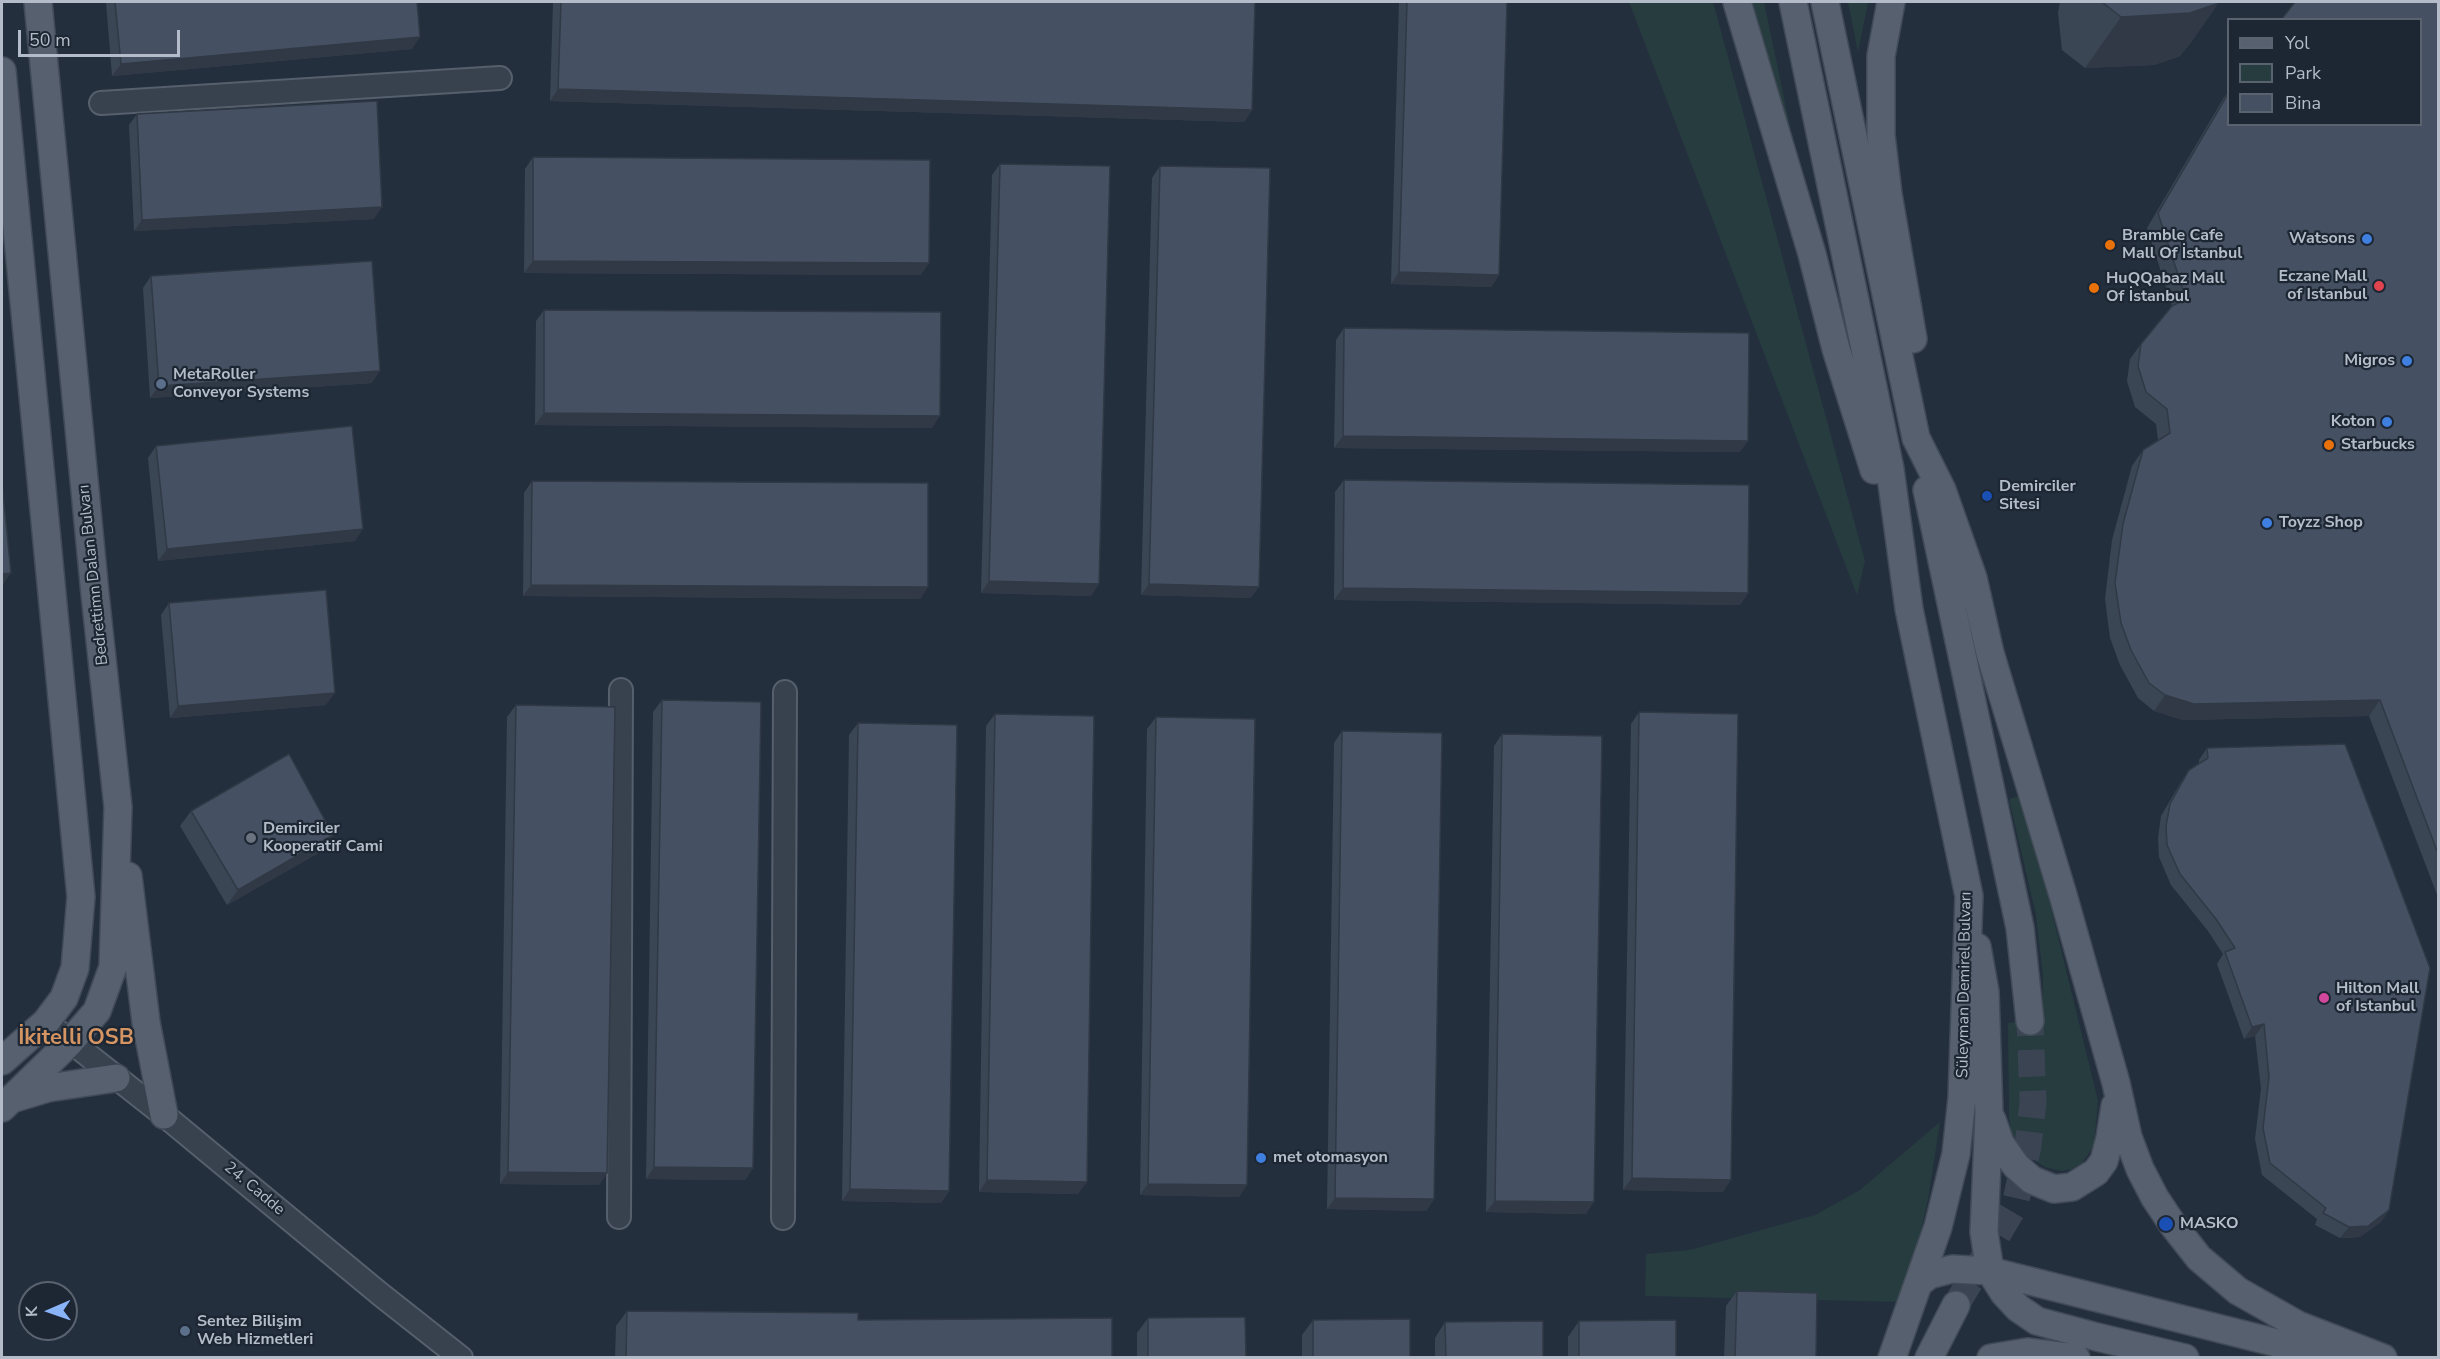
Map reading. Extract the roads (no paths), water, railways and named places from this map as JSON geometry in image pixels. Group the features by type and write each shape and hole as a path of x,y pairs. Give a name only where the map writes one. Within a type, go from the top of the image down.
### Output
{"main road":[{"name":"Bedrettimn Dalan Bulvarı","path":"6,1103 70,1042 97,1011 113,967 118,807 95,594 38,2"},
{"path":"1737,2 1812,254 1836,349 1904,572"},
{"path":"1793,2 1890,469 1904,572"},
{"path":"1825,2 2020,928 2030,1021"},
{"path":"1891,2 1881,56 1881,135 1888,194 1917,360 1919,386 1916,438 1942,490 1966,555 1990,653 2048,844 2116,1083 2128,1137 2140,1169 2155,1198 2199,1258 2238,1291 2271,1311 2309,1329 2383,1358"},
{"path":"2,71 81,897 75,968 64,998 46,1022 2,1061"},
{"name":"Süleyman Demirel Bulvarı","path":"1892,1358 1938,1227 1956,1154 1962,1098 1969,896 1911,618 1904,572"},
{"path":"118,807 135,919 146,1022 164,1114"},
{"path":"1969,896 1985,992 1989,1114 1984,1232 1990,1271 2004,1293 2018,1308 2037,1321 2185,1358"},
{"path":"6,1103 48,1088 116,1078"},
{"path":"1989,1114 2000,1143 2016,1167 2032,1180 2054,1189 2072,1187 2096,1172 2104,1161 2115,1112 2116,1083"},
{"path":"1919,1283 1929,1275 1952,1269 1990,1271 2337,1358"},
{"path":"1929,1358 1956,1305"},
{"path":"2113,1358 2156,1350"},
{"path":"1991,1358 2028,1352 2076,1358"}],"street":[{"path":"101,103 500,78"},
{"path":"619,1217 621,690"},
{"path":"783,1218 785,692"},
{"name":"24. Cadde","path":"46,1022 164,1114 380,1294 461,1358"}],"tunnel":[{"path":"1956,1305 2015,1205 2028,1146 2033,1103 2030,1021"}],"place":[{"name":"Watsons","path":"2367,239"},
{"name":"Bramble Cafe Mall Of İstanbul","path":"2110,245"},
{"name":"Eczane Mall of Istanbul","path":"2379,286"},
{"name":"HuQQabaz Mall Of İstanbul","path":"2094,288"},
{"name":"Migros","path":"2407,361"},
{"name":"MetaRoller Conveyor Systems","path":"161,384"},
{"name":"Koton","path":"2387,422"},
{"name":"Starbucks","path":"2329,445"},
{"name":"Demirciler Sitesi","path":"1987,496"},
{"name":"Toyzz Shop","path":"2267,523"},
{"name":"Demirciler Kooperatif Cami","path":"251,838"},
{"name":"Hilton Mall of Istanbul","path":"2324,998"},
{"name":"met otomasyon","path":"1261,1158"},
{"name":"MASKO","path":"2166,1224"},
{"name":"Sentez Bilişim Web Hizmetleri","path":"185,1331"}],"district":[{"name":"İkitelli OSB","path":"76,1039"}]}
